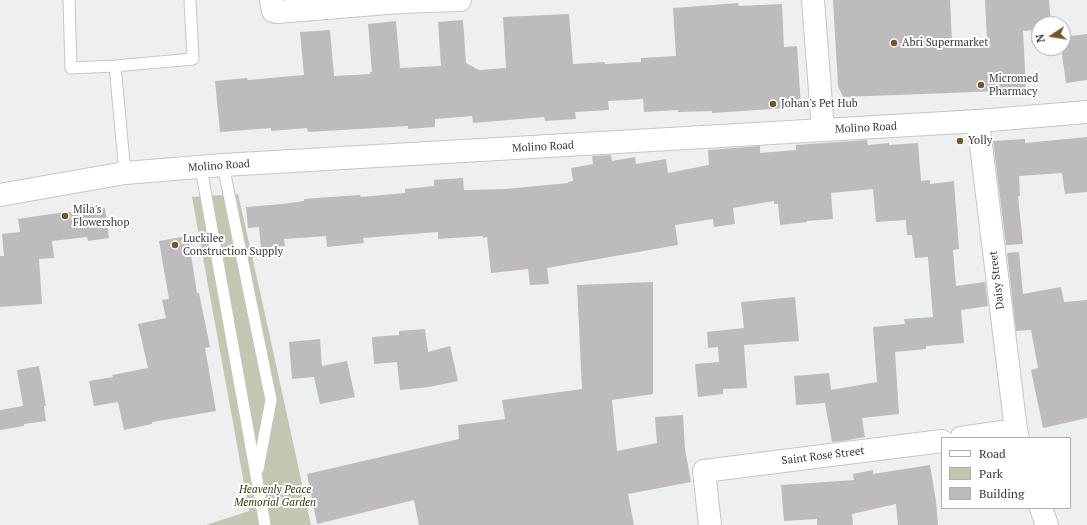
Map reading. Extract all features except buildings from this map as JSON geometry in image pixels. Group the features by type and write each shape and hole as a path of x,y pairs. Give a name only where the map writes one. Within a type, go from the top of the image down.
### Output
{"main road":[{"path":"271,0 273,11 277,12 400,1 460,0"},
{"path":"813,0 823,130"},
{"name":"Molino Road","path":"0,195 125,173 201,168 223,165 978,121 1087,112"},
{"name":"Daisy Street","path":"978,121 1017,434"},
{"path":"975,437 1017,434"},
{"name":"Saint Rose Street","path":"710,525 704,471 941,441"},
{"path":"1042,509 1047,525"}],"lane":[{"path":"69,0 71,68 115,66 193,59 190,0"},
{"path":"115,66 125,173"},
{"path":"223,165 271,400 256,476"},
{"path":"201,168 265,525"}],"green space":[{"name":"Heavenly Peace Memorial Garden","path":"238,194 311,525 206,525 249,511 192,197"}],"place":[{"name":"Abri Supermarket","path":"894,43"},
{"name":"Micromed Pharmacy","path":"981,85"},
{"name":"Johan's Pet Hub","path":"773,104"},
{"name":"Yolly","path":"960,141"},
{"name":"Mila's Flowershop","path":"65,216"},
{"name":"Luckilee Construction Supply","path":"175,245"}]}
